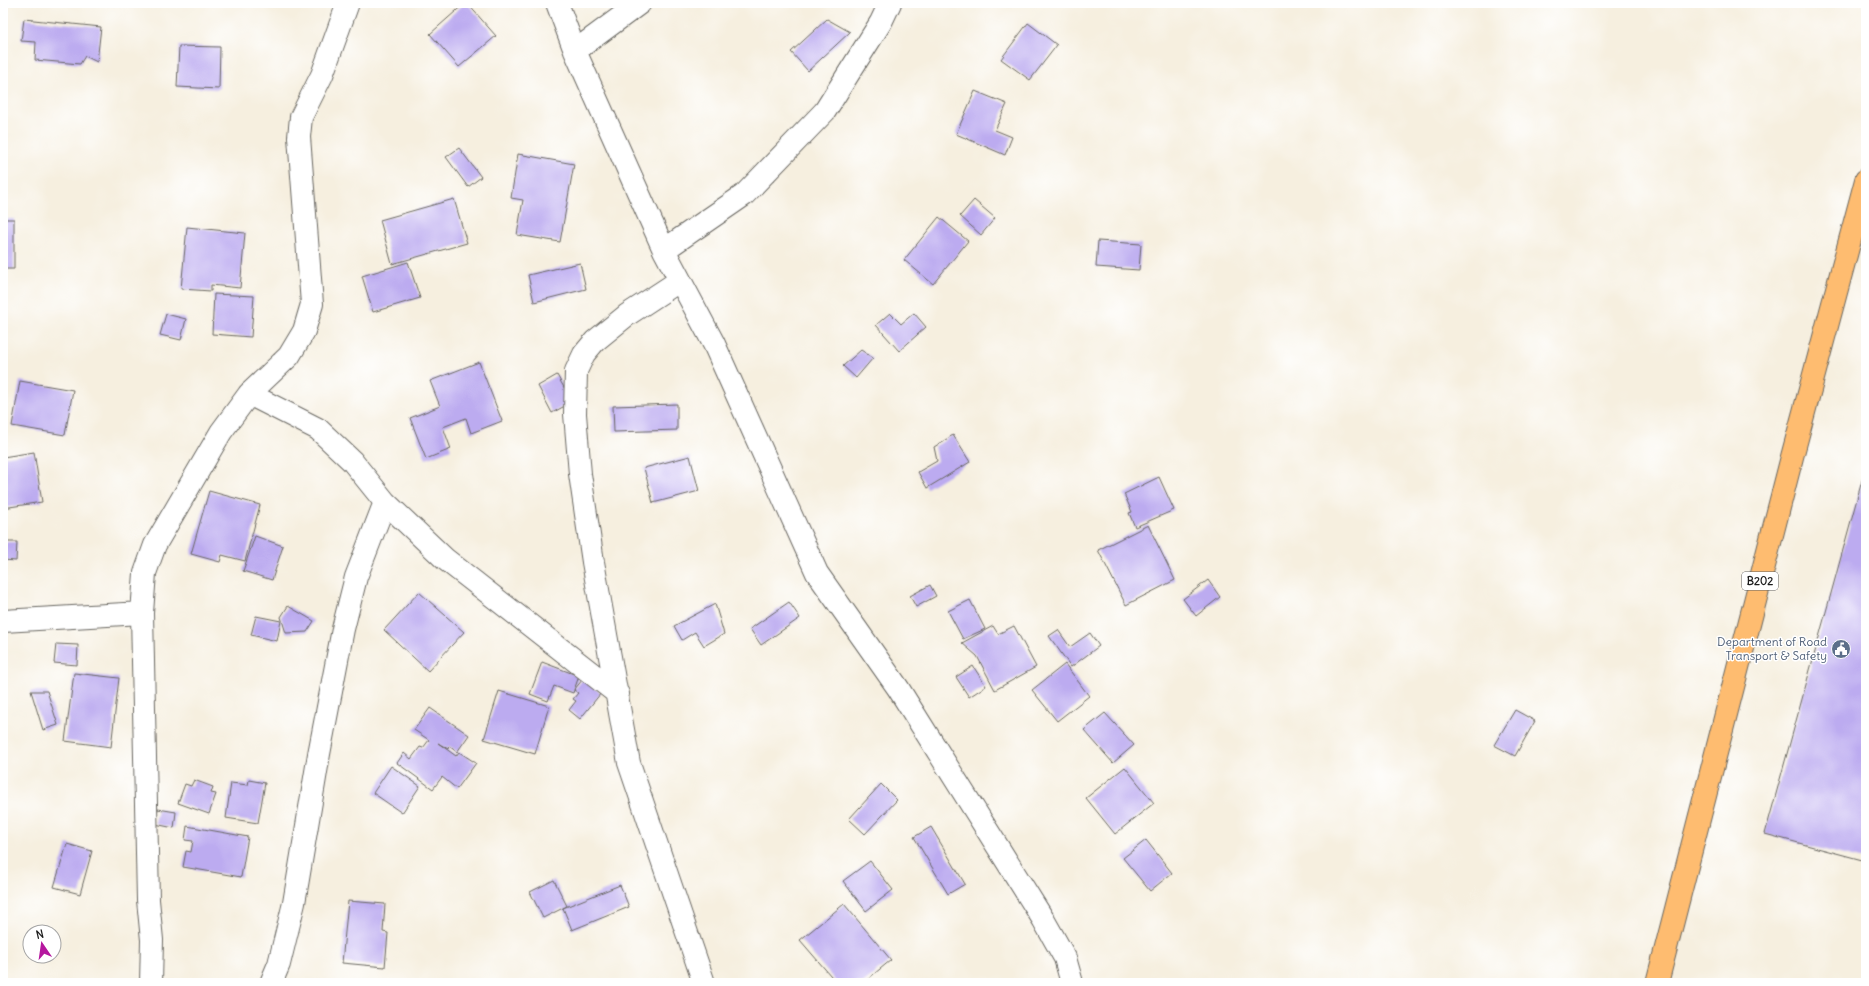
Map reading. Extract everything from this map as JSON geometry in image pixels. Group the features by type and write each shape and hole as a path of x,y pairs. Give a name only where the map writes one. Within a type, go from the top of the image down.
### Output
{"main road":[{"name":"B202","path":"1657,983 1792,457 1866,180"}],"street":[{"path":"151,983 152,940 148,900 142,613 145,573 155,545 221,432 249,394 289,356 304,331 312,304 299,137 300,124 301,117 322,75 348,3"},
{"path":"557,3 575,50 664,250 679,281 714,344 817,573 898,688 1043,919 1065,958 1072,983"},
{"path":"575,50 640,3"},
{"path":"664,250 744,195 824,111 881,22 890,3"},
{"path":"679,281 627,314 595,342 584,354 576,370 575,414 580,474 593,562 618,694 629,763 704,983"},
{"path":"249,394 318,429 352,461 384,502 445,558 618,694"},
{"path":"271,983 279,964 294,903 319,754 343,629 356,577 384,502"},
{"path":"3,621 142,613"}],"building":[{"path":"465,3 467,3 496,36 459,67 430,34"},
{"path":"24,19 101,27 97,62 85,56 80,64 35,60 36,42 21,41"},
{"path":"827,19 850,32 808,71 791,52"},
{"path":"1028,23 1057,45 1030,80 1001,59"},
{"path":"179,46 220,47 219,89 177,87"},
{"path":"975,91 1007,104 995,130 1012,137 1005,155 956,134"},
{"path":"459,148 481,177 468,187 446,157"},
{"path":"518,154 574,164 560,242 517,235 523,200 511,198"},
{"path":"454,199 467,243 392,264 380,220"},
{"path":"974,200 995,218 981,235 960,216"},
{"path":"939,217 968,241 933,284 904,260"},
{"path":"3,219 14,219 14,269 3,269"},
{"path":"187,227 245,233 240,288 211,285 211,291 181,289"},
{"path":"1098,241 1141,244 1139,270 1096,267"},
{"path":"408,262 420,298 373,312 362,276"},
{"path":"580,263 586,289 534,302 528,275"},
{"path":"214,294 254,296 251,337 212,334"},
{"path":"890,313 901,324 914,313 926,327 899,351 876,325"},
{"path":"166,314 186,319 181,340 160,335"},
{"path":"861,350 873,358 856,378 843,366"},
{"path":"479,362 502,421 471,433 466,418 443,427 451,449 426,459 410,418 440,406 430,381"},
{"path":"557,375 572,402 552,413 538,386"},
{"path":"20,381 73,390 65,435 12,426"},
{"path":"677,404 677,430 614,432 613,406"},
{"path":"953,435 970,462 927,488 918,472 937,461 934,447"},
{"path":"34,452 42,502 3,508 3,457"},
{"path":"690,456 699,491 653,503 644,468"},
{"name":"Department of Road Transport & Safety","path":"1866,466 1866,861 1765,834"},
{"path":"1159,477 1174,510 1135,527 1129,513 1132,512 1124,494"},
{"path":"209,491 260,505 245,561 222,555 220,562 191,554"},
{"path":"1148,525 1175,580 1126,605 1098,550"},
{"path":"255,536 283,546 272,580 243,571"},
{"path":"3,542 17,542 16,561 3,560"},
{"path":"1208,580 1220,597 1196,616 1183,599"},
{"path":"930,585 936,596 916,607 910,596"},
{"path":"419,592 464,632 428,671 384,630"},
{"path":"970,600 985,629 963,639 948,611"},
{"path":"789,602 800,618 761,645 750,629"},
{"path":"715,604 724,634 704,646 695,632 682,640 674,626"},
{"path":"288,606 314,621 307,632 286,633 281,617"},
{"path":"256,616 281,621 277,641 251,635"},
{"path":"993,626 998,634 1014,626 1036,667 995,690 977,656 962,643"},
{"path":"1058,630 1070,647 1090,633 1099,646 1071,667 1049,636"},
{"path":"56,644 78,645 77,665 54,663"},
{"path":"542,662 579,676 573,693 554,686 548,701 530,694"},
{"path":"1065,664 1089,696 1057,721 1032,690"},
{"path":"973,666 986,686 969,697 956,677"},
{"path":"74,673 119,678 111,747 65,741"},
{"path":"583,679 601,693 580,719 569,710 576,701 573,699 578,693 574,690"},
{"path":"31,691 47,691 58,725 43,730"},
{"path":"499,691 549,706 535,754 484,739"},
{"path":"430,708 469,735 457,752 449,746 448,749 438,743 456,756 459,752 476,763 457,789 442,777 433,789 397,763 404,753 411,759 420,747 423,748 429,740 414,730"},
{"path":"1515,710 1535,721 1515,756 1494,745"},
{"path":"1105,713 1134,745 1113,763 1084,730"},
{"path":"391,766 420,786 402,813 373,793"},
{"path":"1125,767 1154,803 1115,834 1086,798"},
{"path":"194,780 213,787 211,793 216,794 209,814 178,803 185,784 191,786"},
{"path":"249,780 265,783 258,823 226,818 231,783 248,785"},
{"path":"881,784 897,800 865,834 849,819"},
{"path":"158,809 176,812 174,828 155,824"},
{"path":"187,826 248,837 241,877 183,867 186,851 191,852 193,841 185,840"},
{"path":"931,827 965,884 948,894 914,837"},
{"path":"1146,840 1172,873 1150,891 1123,858"},
{"path":"67,844 92,851 80,894 54,887"},
{"path":"870,861 893,890 866,911 843,881"},
{"path":"554,880 567,906 543,918 530,892"},
{"path":"620,885 629,907 572,930 563,908"},
{"path":"348,901 385,904 383,932 388,933 385,967 342,963"},
{"path":"844,904 891,960 863,983 837,983 800,940"}],"place":[{"name":"Department of Road Transport & Safety","path":"1841,649"}]}
